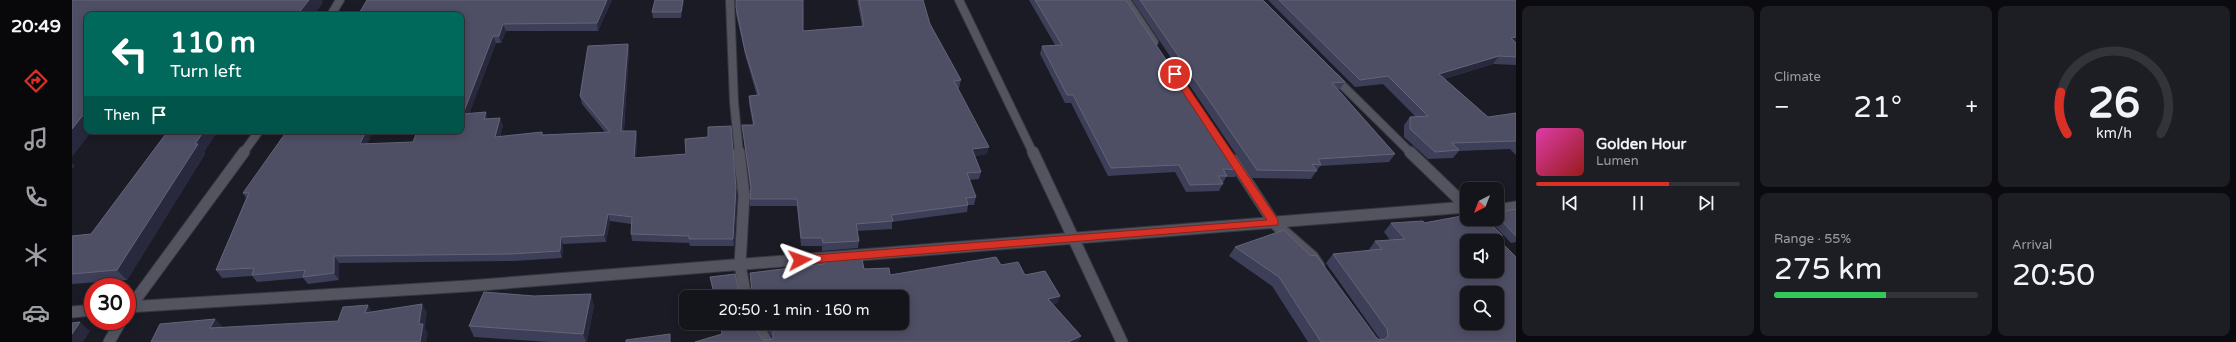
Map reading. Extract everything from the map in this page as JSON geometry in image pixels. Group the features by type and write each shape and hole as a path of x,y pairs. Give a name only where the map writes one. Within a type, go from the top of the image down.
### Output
{"street":[{"path":"333,12 340,0"},
{"path":"730,0 734,102 744,195 740,265 745,290"},
{"path":"959,0 1075,238 1122,342"},
{"path":"1126,0 1161,52"},
{"path":"1328,70 1460,200"},
{"path":"136,297 257,134"},
{"path":"1226,150 1274,223 1313,256 1325,274"},
{"path":"1504,209 1516,207"},
{"path":"136,307 468,286 1460,208"},
{"path":"72,312 84,311"},
{"path":"109,342 116,330"},
{"path":"760,330 767,342"}],"building":[{"path":"72,0 309,0 299,12 84,12 84,114 72,129"},
{"path":"367,0 607,0 597,23 503,24 499,36 493,36 464,111 464,12 360,12"},
{"path":"655,0 683,0 681,12 652,12"},
{"path":"736,0 803,0 803,31 864,26 859,0 923,0 930,24 961,80 954,81 989,147 972,149 981,172 967,173 976,197 966,198 968,205 891,215 893,221 856,224 859,241 823,243 822,238 801,238 797,199 750,199 751,187 742,125 754,125 749,96 759,95 745,51 736,7"},
{"path":"1035,0 1126,0 1240,170 1223,169 1227,176 1218,176 1223,184 1190,185 1179,165 1111,168 1073,95 1067,95 1042,46 1062,45"},
{"path":"1140,0 1263,0 1345,82 1332,83 1395,154 1318,159 1321,165 1312,164 1317,171 1257,170"},
{"path":"1279,0 1516,0 1516,37 1511,38 1516,43 1516,57 1499,56 1439,74 1488,117 1516,113 1516,141 1452,143 1459,150 1435,152 1410,129 1410,117 1428,116 1388,76 1360,80"},
{"path":"628,44 621,131 636,131 634,158 686,154 685,139 708,137 708,127 731,126 736,188 733,239 689,239 689,236 631,234 632,217 608,214 604,235 561,237 560,251 511,254 334,256 334,273 303,277 305,270 252,275 254,268 216,270 249,193 243,193 285,134 365,134 360,144 413,142 416,134 464,134 464,114 486,112 484,119 500,118 495,137 542,132 542,135 610,132 580,96 588,46"},
{"path":"166,134 202,134 195,144 198,144 117,270 72,274 72,236 91,234"},
{"path":"1516,209 1516,236 1504,223 1504,212"},
{"path":"1460,216 1460,226 1493,226 1501,234 1460,234 1460,278 1504,278 1504,245 1516,257 1516,342 1321,342 1279,277 1235,247 1284,230 1311,256 1316,255 1379,340 1385,339 1388,336 1387,329 1333,254 1382,249 1375,241 1405,239 1391,223 1423,221 1424,223"},
{"path":"861,254 864,269 889,268 890,275 996,257 1001,265 1018,262 1025,275 1045,271 1060,296 1048,299 1081,336 1068,342 695,342 722,334 721,330 757,330 763,340 771,340 773,338 772,330 909,330 909,290 752,290 750,273 824,264 824,257"},
{"path":"735,274 739,290 713,290 710,277"},
{"path":"484,292 534,296 591,294 583,334 469,326"},
{"path":"422,304 419,324 423,324 420,342 151,342 160,324 215,319 210,328 338,321 343,307 368,305 365,313"},
{"path":"80,322 72,334 72,323"},
{"path":"670,334 670,342 626,342 626,340"}],"route":[{"path":"800,260 1274,223 1175,74"}]}
